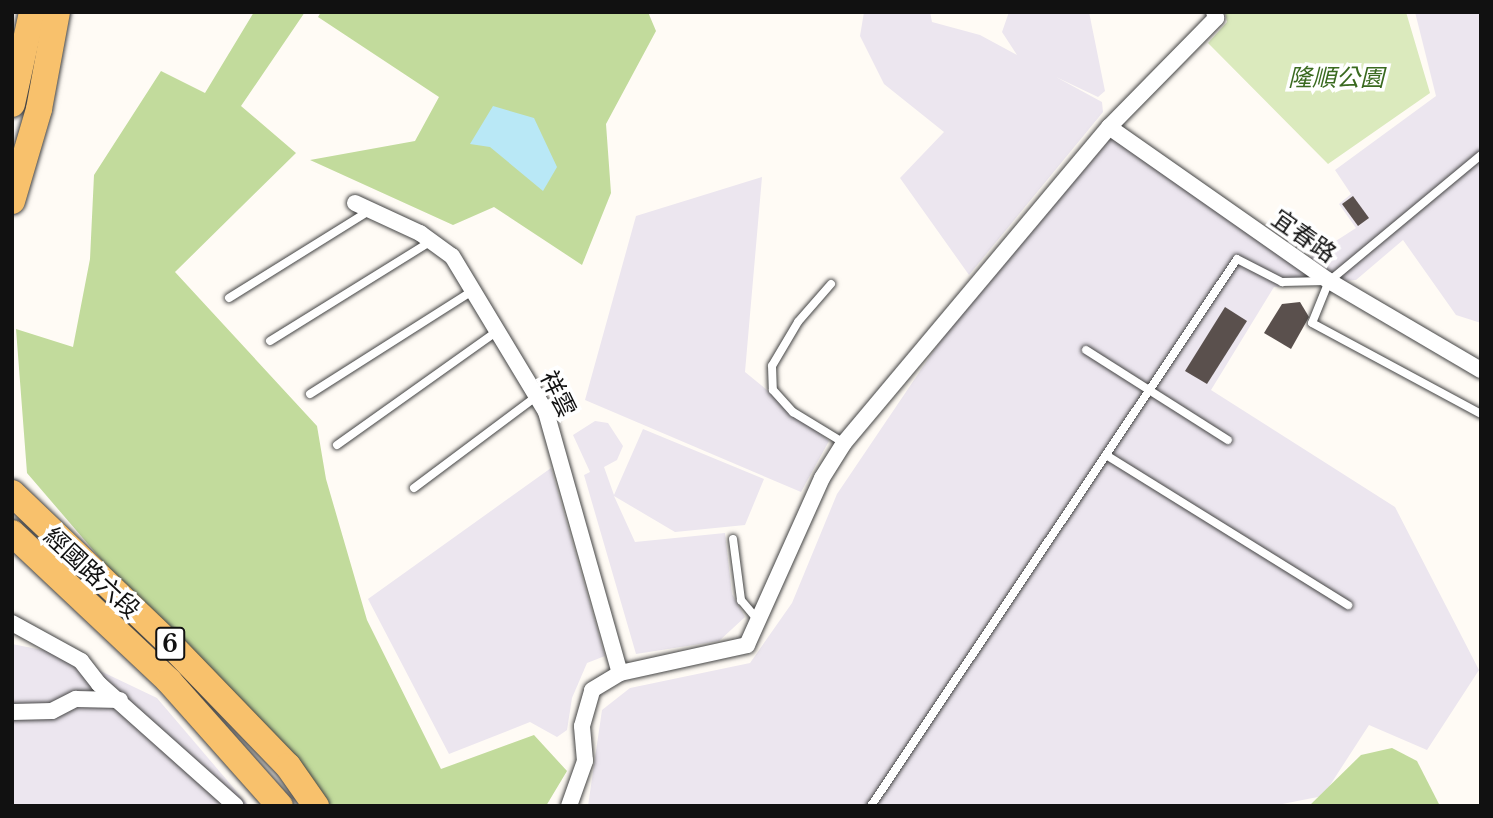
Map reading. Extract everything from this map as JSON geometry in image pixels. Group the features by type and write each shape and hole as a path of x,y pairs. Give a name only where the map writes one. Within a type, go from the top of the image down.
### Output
{"main road":[{"path":"12,104 32,12"},
{"path":"12,201 39,109 57,12"},
{"name":"經國路六段","path":"12,493 170,644 288,766 316,806"},
{"name":"經國路六段","path":"12,533 169,681 280,806"}],"street":[{"path":"569,806 585,761 582,726 592,690 620,673 728,653 747,645 822,478 844,443 1109,127 1216,18 1214,12"},
{"name":"宜春路","path":"1109,127 1329,281 1481,370"},
{"name":"祥雲","path":"355,203 431,241 452,256 471,292 537,396 546,412 620,673"},
{"path":"12,622 81,661 99,684 123,700 236,806"},
{"path":"12,712 52,711 76,699 123,700"}],"lane":[{"path":"1481,155 1329,281 1312,323 1481,414"},
{"path":"229,298 371,210"},
{"path":"270,341 431,241"},
{"path":"871,806 1237,259 1282,282 1329,281"},
{"path":"831,284 798,322 772,366 773,390 793,412 844,443"},
{"path":"310,394 471,292"},
{"path":"337,444 496,332"},
{"path":"1086,350 1228,440"},
{"path":"414,488 537,396"},
{"path":"1106,455 1348,605"},
{"path":"733,539 741,600 759,620"}],"shaded area":[{"path":"864,12 930,12 932,22 980,35 1017,55 1002,32 1009,12 1089,12 1105,91 1098,97 1056,77 1102,102 1103,112 969,275 900,178 944,132 884,84 860,36"},
{"path":"1415,12 1481,12 1481,323 1456,315 1403,240 1356,280 1274,287 1211,390 1395,507 1479,670 1427,750 1369,725 1323,796 1272,806 588,806 602,710 630,688 750,663 792,603 837,494 966,303 1111,138 1297,266 1356,228 1339,204 1351,194 1335,170 1436,96"},
{"path":"762,177 745,372 829,441 801,492 585,400 636,216"},
{"path":"595,421 608,423 623,446 617,460 604,467 614,495 643,429 764,479 745,525 675,532 614,496 635,542 725,533 732,594 745,617 719,641 636,654 584,475 590,472 573,435"},
{"path":"551,468 605,656 587,663 572,698 567,730 557,737 530,722 449,754 368,599"},
{"path":"12,644 67,655 157,698 249,806 12,806"}],"green space":[{"path":"254,12 305,12 241,106 296,153 175,272 317,426 326,479 367,620 441,769 534,735 567,771 546,806 313,806 27,473 16,329 73,347 90,259 94,175 161,71 205,93"},
{"path":"321,12 648,12 656,31 606,124 611,193 582,265 494,207 453,225 310,160 415,141 439,97 318,17"},
{"name":"隆順公園","path":"1225,12 1406,12 1430,93 1328,164 1208,43 1227,22"},
{"path":"1392,748 1417,761 1440,806 1309,806 1361,755"}],"water":[{"path":"493,106 534,118 557,167 543,191 490,147 470,144"}],"building":[{"path":"1353,196 1369,218 1358,226 1342,204"},
{"path":"1300,302 1309,317 1291,349 1264,333 1282,304"},
{"path":"1225,307 1247,321 1207,384 1185,371"}]}
